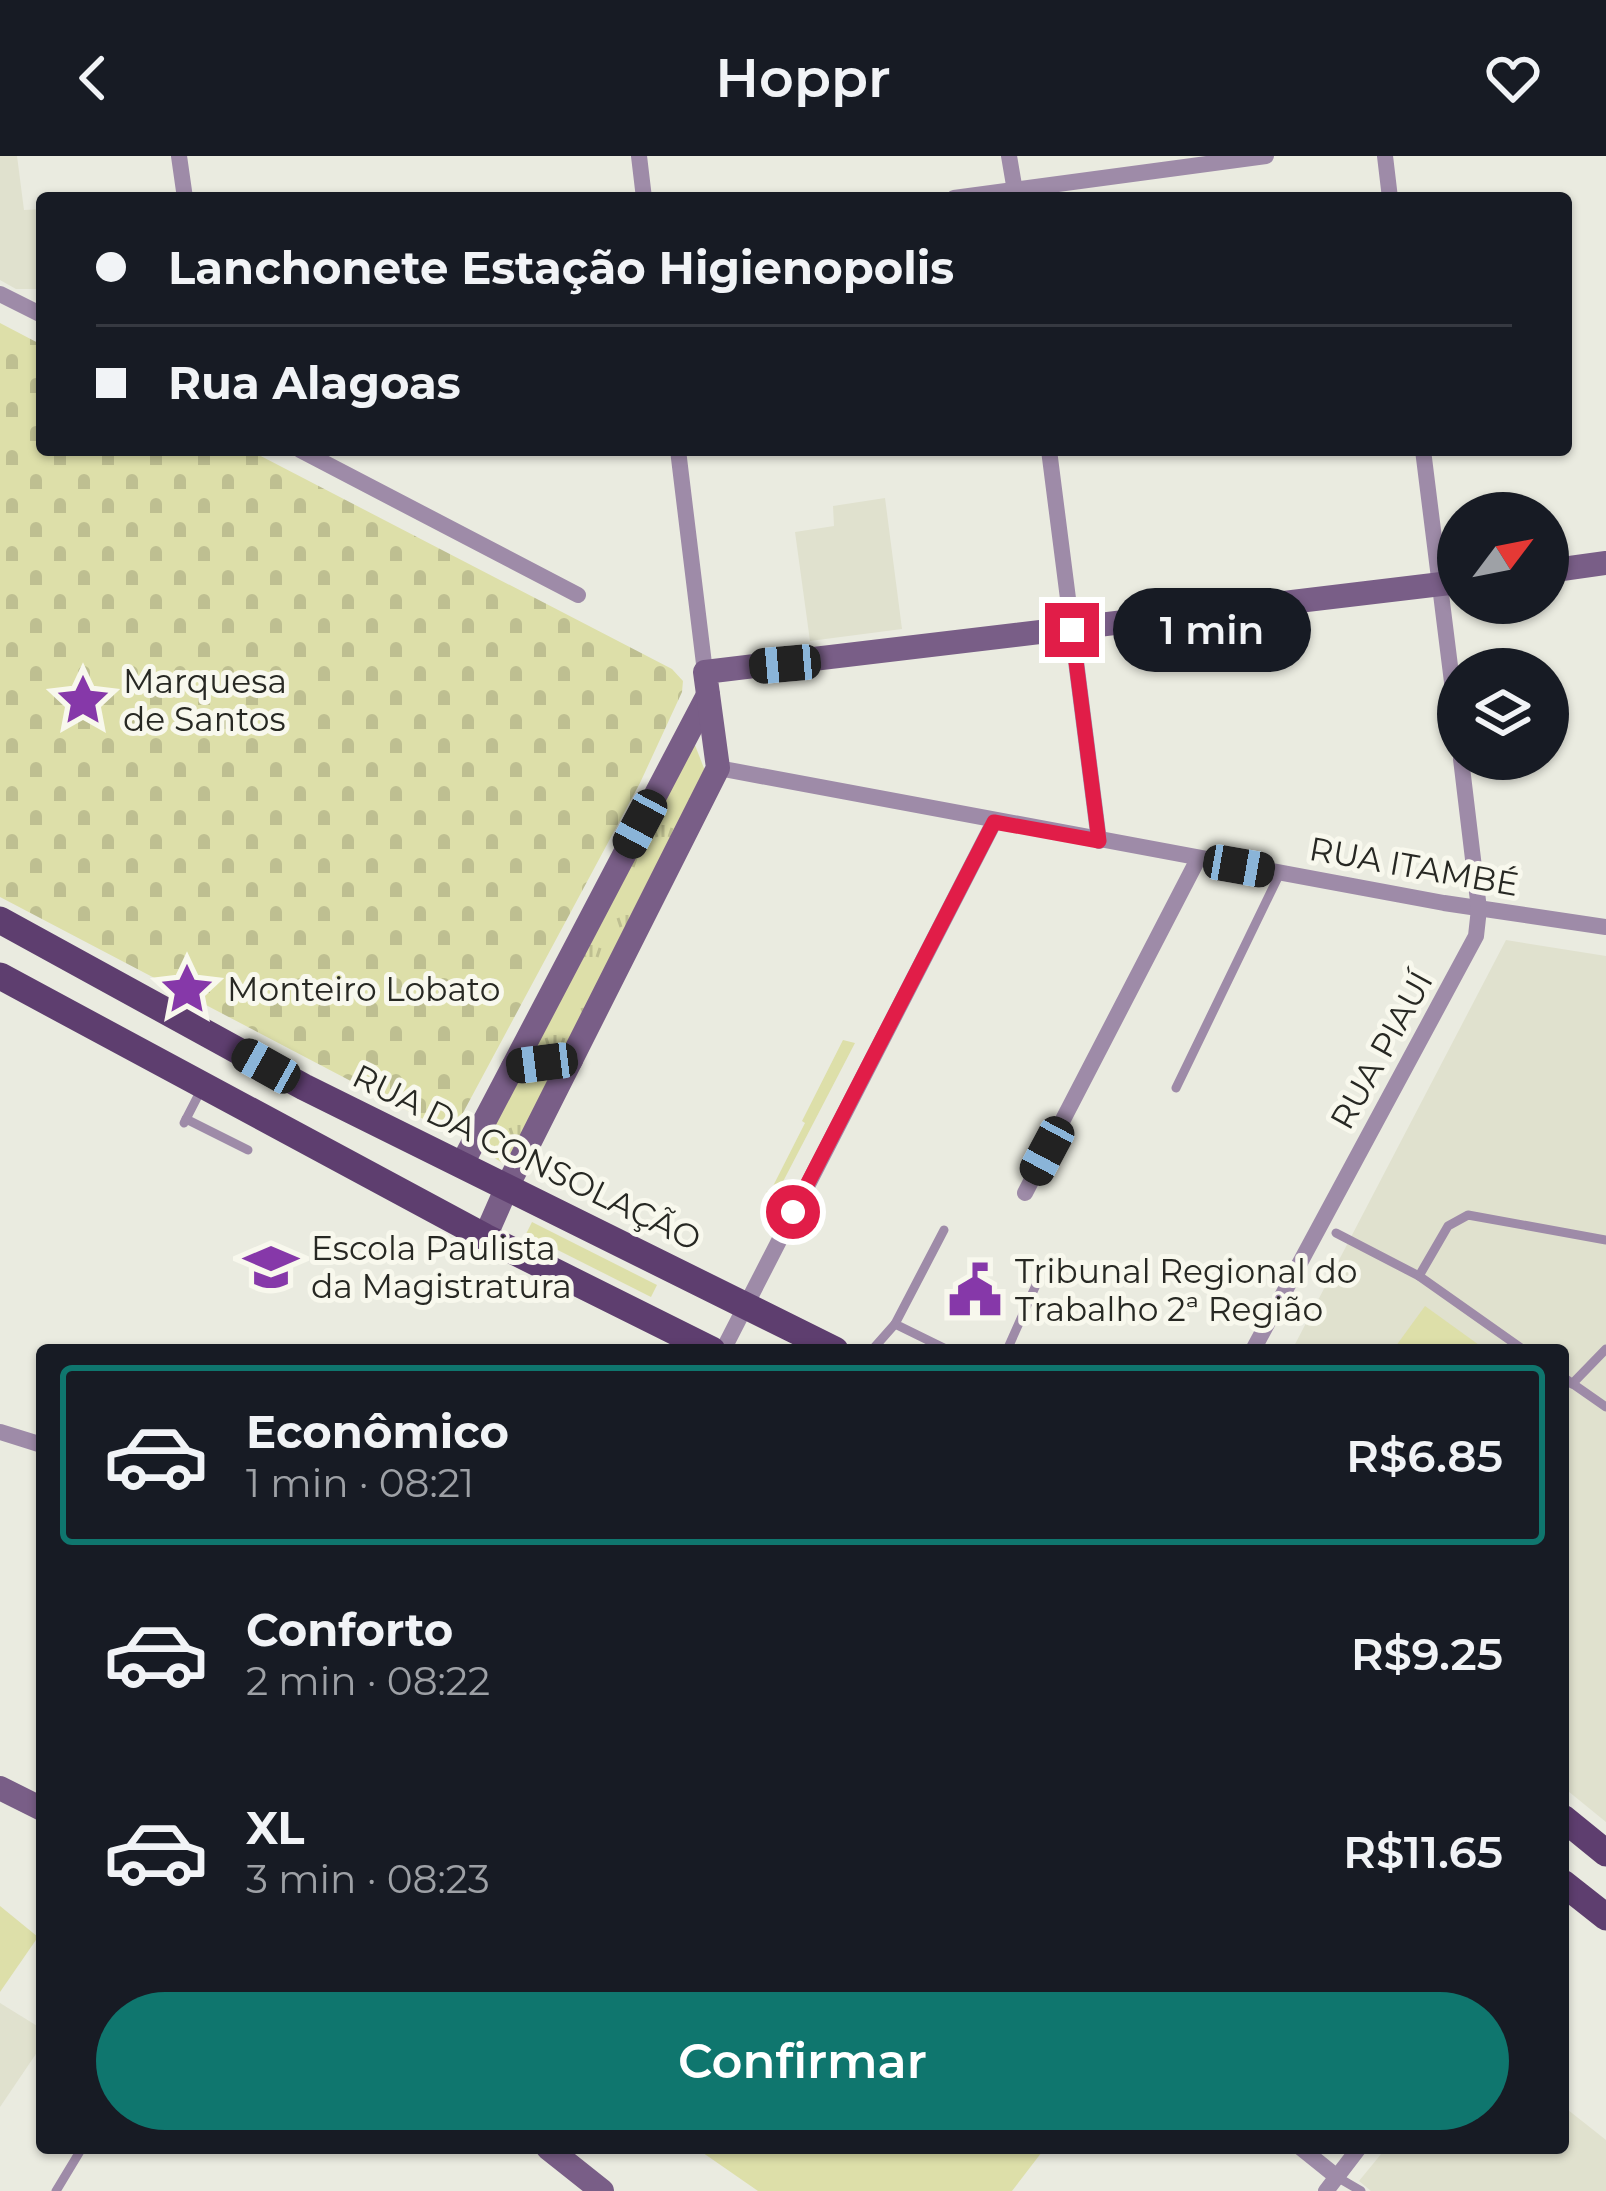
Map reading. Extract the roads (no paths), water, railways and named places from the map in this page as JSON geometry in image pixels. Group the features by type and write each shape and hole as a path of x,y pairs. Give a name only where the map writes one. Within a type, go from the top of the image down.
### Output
{"main road":[{"name":"RUA DA CONSOLAÇÃO","path":"0,920 304,1087 823,1344"},
{"path":"0,976 485,1237 700,1344"},
{"path":"1569,1823 1606,1853"},
{"path":"1569,1891 1606,1917"}],"street":[{"path":"179,156 184,192"},
{"path":"639,156 643,192"},
{"path":"1009,156 1015,192"},
{"path":"1028,192 1266,156"},
{"path":"1385,156 1389,192"},
{"path":"0,293 36,311"},
{"path":"312,456 578,595"},
{"path":"485,1237 506,1186 718,768 679,456"},
{"path":"1050,456 1099,841"},
{"path":"1424,456 1437,522"},
{"path":"1569,568 1606,563"},
{"path":"707,683 1072,630 1437,585"},
{"path":"462,1164 707,683"},
{"name":"RUA ITAMBÉ","path":"718,768 1198,859 1606,927"},
{"name":"RUA PIAUÍ","path":"1256,1344 1470,951 1479,909 1464,780"},
{"path":"726,1344 994,822"},
{"path":"1025,1192 1198,859"},
{"path":"513,1067 571,1060"},
{"path":"0,1432 36,1443"},
{"path":"0,1788 36,1806"},
{"path":"556,2154 602,2191"},
{"path":"1305,2154 1331,2184 1355,2154"}],"lane":[{"path":"1176,1088 1280,873"},
{"path":"203,1085 185,1121 247,1153 266,1118"},
{"path":"1419,1276 1448,1226 1468,1215 1606,1240"},
{"path":"878,1344 896,1324 944,1230"},
{"path":"1336,1233 1419,1276 1516,1344"},
{"path":"1010,1344 1036,1285"},
{"path":"896,1324 936,1344"},
{"path":"1569,1380 1606,1349"},
{"path":"1569,1382 1606,1407"},
{"path":"56,2191 78,2154"},
{"path":"1331,2184 1361,2191"}],"place":[{"name":"Marquesa de Santos","path":"83,700"},
{"name":"Monteiro Lobato","path":"187,989"},
{"name":"Escola Paulista da Magistratura","path":"271,1267"},
{"name":"Tribunal Regional do Trabalho 2ª Região","path":"975,1290"}]}
